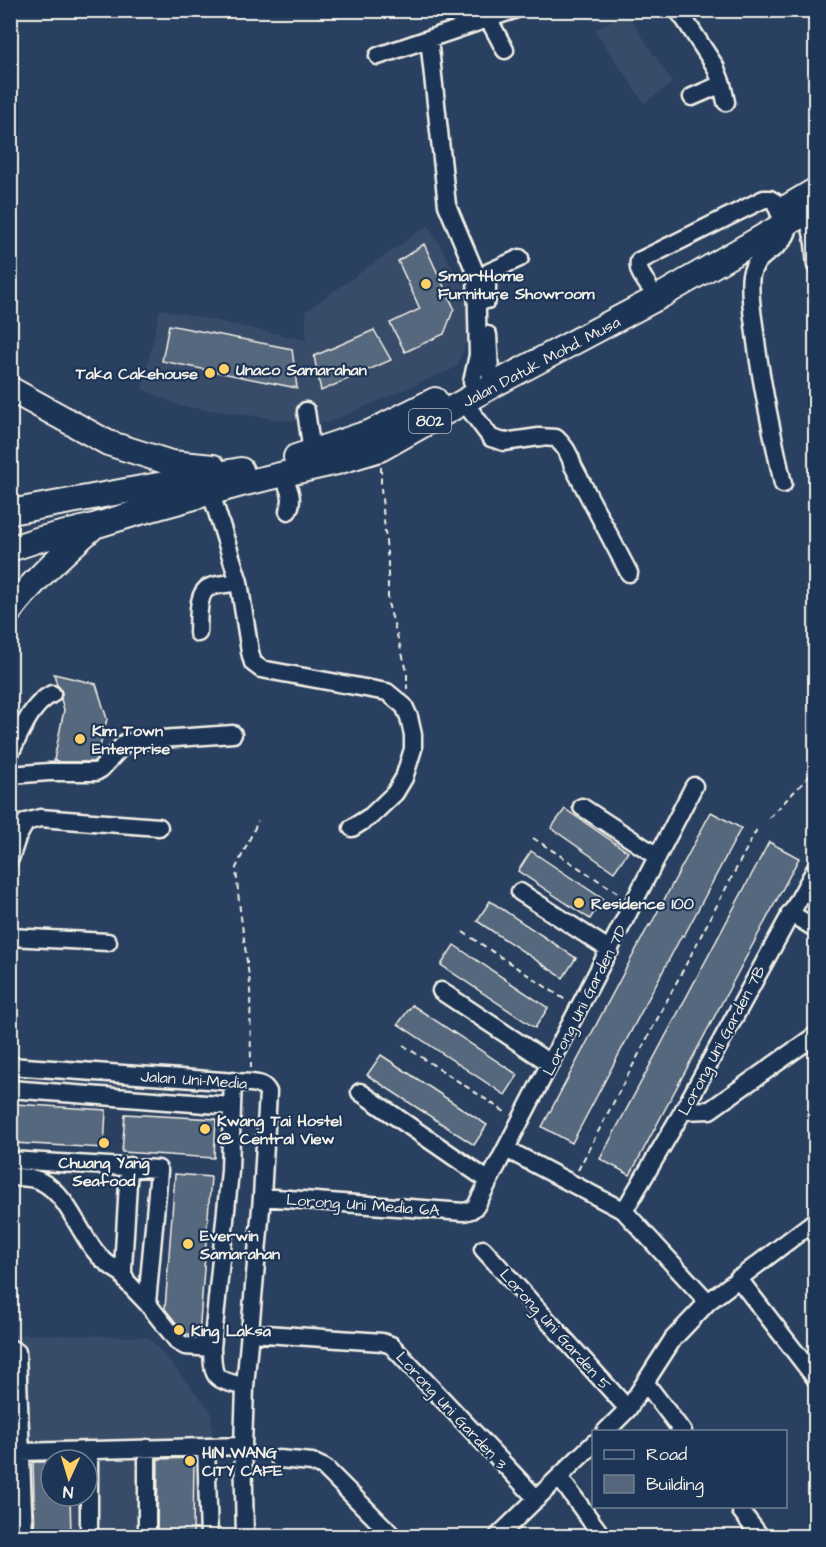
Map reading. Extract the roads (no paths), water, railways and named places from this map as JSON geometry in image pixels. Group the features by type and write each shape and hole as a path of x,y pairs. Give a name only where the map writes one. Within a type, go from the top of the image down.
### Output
{"highway":[{"name":"Jalan Datuk Mohd. Musa","path":"10,512 243,470 312,452 371,432 476,386 657,298 796,214 816,190"},
{"name":"Jalan Datuk Mohd. Musa","path":"10,549 380,449 476,386 648,285 796,214"},
{"path":"10,389 108,443 171,463 243,470"},
{"path":"10,611 47,568 94,526"}],"street":[{"path":"378,56 513,10"},
{"path":"677,10 715,66 726,102"},
{"path":"489,20 505,50"},
{"path":"429,39 447,204 476,274 470,319 478,356 476,386 491,438 504,442 538,437 556,438 570,454 573,466 630,573"},
{"path":"692,97 722,84"},
{"path":"783,484 758,359 752,311 751,275 762,257 786,238 796,214 808,220 814,240 816,266"},
{"path":"476,386 489,272 520,258"},
{"path":"306,411 312,452"},
{"path":"283,475 292,497 292,504 288,512"},
{"path":"211,493 239,582 253,663 261,669 387,692 404,706 409,717 413,735 413,750 404,778 395,793 371,816 352,828"},
{"path":"198,633 202,593 208,588 239,582"},
{"path":"10,753 36,706 43,698 52,694"},
{"path":"10,775 96,772 125,743 232,734"},
{"name":"Lorong Uni Garden 7D","path":"464,1212 476,1206 694,786"},
{"path":"582,807 657,856"},
{"path":"10,859 17,838 26,822 40,818 159,826"},
{"name":"Lorong Uni Garden 7B","path":"624,1210 682,1111 816,868"},
{"path":"520,892 610,950"},
{"path":"790,913 816,929"},
{"path":"10,937 108,942"},
{"path":"441,991 551,1064"},
{"path":"682,1111 710,1110 816,1035"},
{"name":"Jalan Uni-Media","path":"10,1066 233,1081 265,1086 268,1092 262,1197"},
{"path":"233,1081 230,1171 212,1348 215,1375 220,1379 245,1387"},
{"path":"10,1089 232,1106"},
{"path":"360,1092 489,1181"},
{"path":"506,1149 624,1210 708,1302"},
{"path":"10,1160 129,1166 156,1168 159,1171 147,1303"},
{"path":"129,1166 123,1274 126,1281 178,1342 185,1346 212,1348"},
{"path":"10,1177 40,1180 54,1190 95,1252 123,1274"},
{"path":"244,1536 245,1387 262,1197"},
{"name":"Lorong Uni Media 6A","path":"262,1197 464,1212"},
{"path":"606,1430 628,1408 673,1339 708,1302 816,1220"},
{"name":"Lorong Uni Garden 5","path":"483,1249 628,1408"},
{"path":"738,1278 816,1379"},
{"name":"Lorong Uni Garden 3","path":"251,1333 382,1342 391,1345 537,1499"},
{"path":"10,1348 17,1352 24,1536"},
{"path":"645,1383 682,1430"},
{"path":"498,1536 592,1445"},
{"path":"99,1450 243,1446"},
{"path":"206,1447 209,1536"},
{"path":"147,1448 147,1536"},
{"path":"21,1452 39,1451"},
{"path":"279,1459 312,1462 325,1468 393,1536"},
{"path":"559,1477 602,1536"},
{"path":"89,1508 89,1536"},
{"path":"741,1511 760,1536"}],"place":[{"name":"SmartHome Furniture Showroom","path":"426,284"},
{"name":"Unaco Samarahan","path":"224,369"},
{"name":"Taka Cakehouse","path":"210,373"},
{"name":"Kim Town Enterprise","path":"80,739"},
{"name":"Residence 100","path":"579,903"},
{"name":"Kwang Tai Hostel @ Central View","path":"205,1129"},
{"name":"Chuang Yang Seafood","path":"104,1143"},
{"name":"Everwin Samarahan","path":"188,1244"},
{"name":"King Laksa","path":"179,1330"},
{"name":"HIN WANG CITY CAFE","path":"190,1461"}]}
